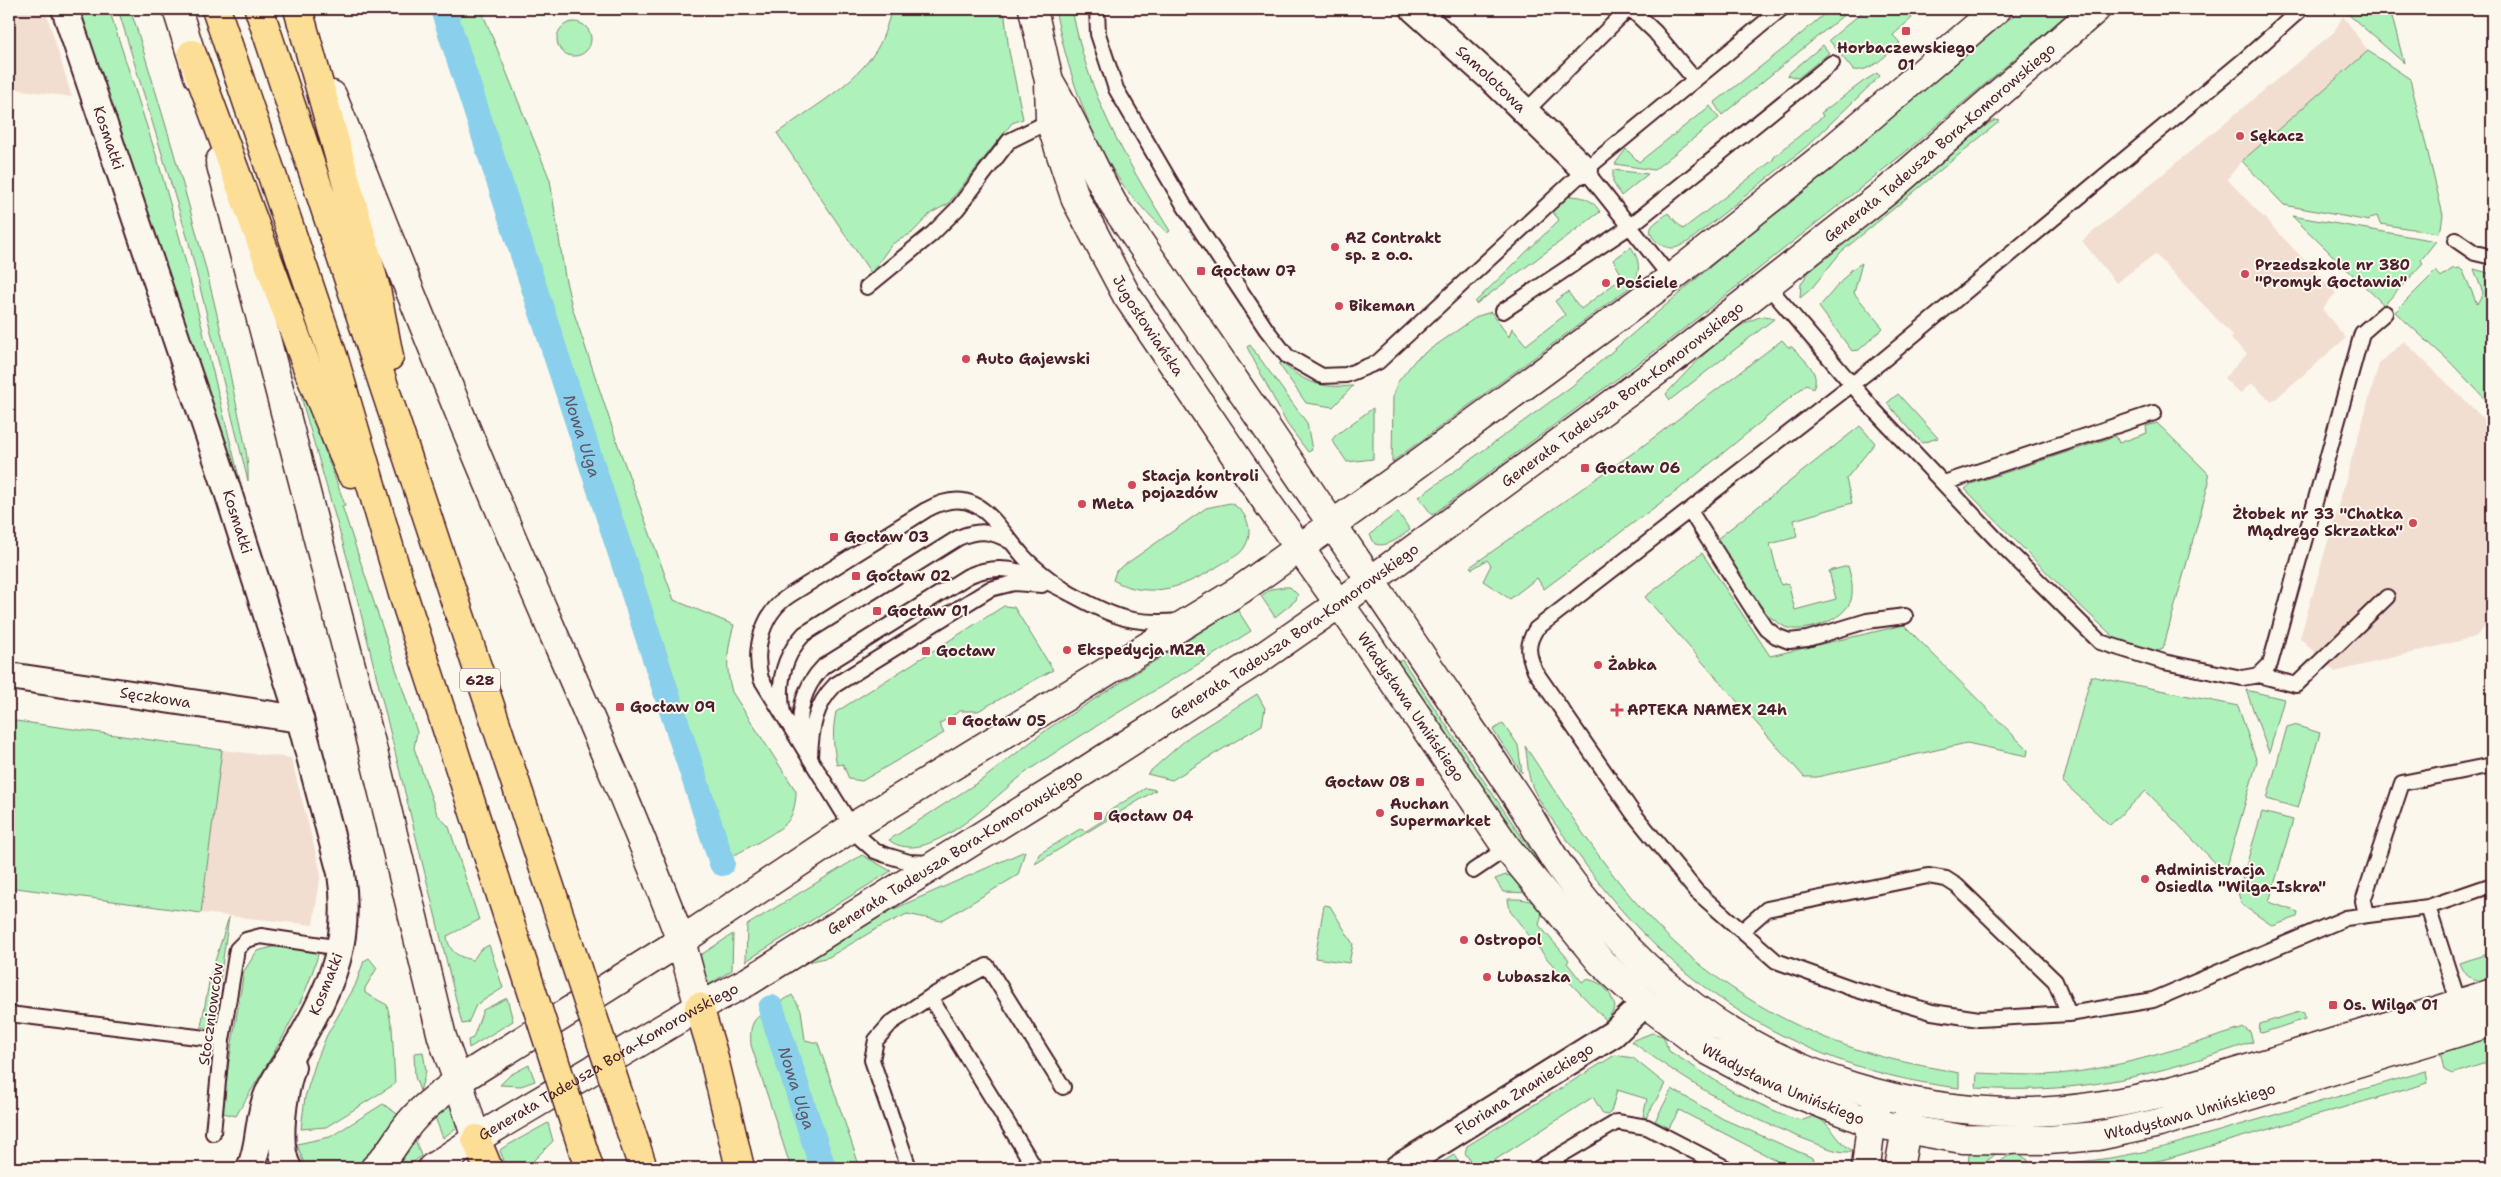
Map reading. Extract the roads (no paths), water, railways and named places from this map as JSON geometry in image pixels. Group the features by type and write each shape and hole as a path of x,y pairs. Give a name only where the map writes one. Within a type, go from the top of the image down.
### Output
{"main road":[{"path":"216,9 334,359 402,594 589,1168"},
{"path":"260,9 409,464"},
{"path":"298,9 376,289 409,464"},
{"path":"192,54 309,372 402,594"},
{"name":"628","path":"409,464 644,1168"},
{"path":"699,1007 712,1050 740,1168"},
{"path":"476,1139 488,1168"}],"street":[{"name":"Kosmatki","path":"65,9 227,489 300,719 341,873 345,915 341,948 333,976 301,1040 268,1095 260,1117 250,1168"},
{"path":"177,9 192,54 366,724 442,1037 476,1139"},
{"path":"298,9 434,353 552,632 597,730 681,941 699,1007"},
{"name":"Jugosłowiańska","path":"1033,9 1049,81 1060,118 1076,200 1127,296 1299,548"},
{"name":"Samolotowa","path":"1414,9 1525,112"},
{"path":"375,1168 395,1145 412,1119 424,1107 458,1081 681,941 851,828 1240,590 1334,523 1671,278 1823,157 1997,9"},
{"name":"Generała Tadeusza Bora-Komorowskiego","path":"432,1168 476,1139 699,1007 749,981 1278,647 1664,366 1887,191 2096,9"},
{"path":"1525,112 1585,170"},
{"name":"Jugosłowiańska","path":"1060,118 1088,158 1114,204 1334,523"},
{"name":"Władysława Umińskiego","path":"1334,523 1370,581 1524,807 1564,873 1627,948 1694,1008 1742,1039 1812,1072 1879,1095 1911,1102 2030,1112 2088,1108 2124,1102 2207,1081 2492,993"},
{"name":"Władysława Umińskiego","path":"1299,548 1340,603 1506,848 1601,962 1645,1003 1707,1050 1765,1081 1871,1123 1906,1130 1962,1139 2048,1140 2098,1136 2159,1123 2492,1022"},
{"name":"Sęczkowa","path":"9,676 300,719"},
{"name":"Floriana Znanieckiego","path":"1398,1168 1613,1034 1645,1003"},
{"name":"Kosmatki","path":"288,1168 283,1149 285,1100 301,1040"},
{"path":"1866,1168 1871,1123 1879,1095"},
{"path":"1899,1168 1911,1102"}],"lane":[{"path":"1097,9 1098,34 1116,89 1185,207 1266,329 1288,356 1322,376 1346,375 1378,362 1585,170 1781,9"},
{"path":"1629,9 1655,32 1695,80"},
{"name":"Samolotowa","path":"1525,112 1629,9"},
{"path":"2300,9 2244,60 1851,385 1536,629 1528,646 1529,657 1535,671 1638,819 1696,891 1776,960 1854,989 1932,1012 1979,1019 2069,1014 2153,1000 2319,931 2334,922 2366,914 2428,907 2492,885"},
{"path":"1503,311 1629,227 1832,63"},
{"path":"867,287 932,234 957,208 1009,141 1060,118"},
{"path":"1585,170 1671,278"},
{"path":"2456,240 2475,253 2492,257"},
{"path":"1767,285 1851,385 2100,642 2164,662 2242,678 2259,675 2296,685 2387,597"},
{"path":"2259,675 2270,664 2362,333 2385,313"},
{"path":"1944,483 2154,413"},
{"path":"935,863 910,862 886,855 866,844 851,828 786,724 761,680 757,658 759,644 768,618 783,600 943,502 954,499 966,501 983,509 1013,545 1042,573 1069,592"},
{"path":"1690,511 1762,622 1776,636 1789,641 1807,639 1867,621 1904,616"},
{"path":"786,724 780,698 780,683 789,654 804,634 969,533 989,532 1013,545"},
{"path":"808,757 800,730 800,715 803,699 816,674 831,662 968,576 994,568 1013,569 1069,592 1123,618 1163,622 1191,620"},
{"path":"808,757 815,718 828,693 842,680 990,589 1025,583 1043,585 1069,592"},
{"path":"2366,914 2363,901 2402,783 2492,765"},
{"path":"1473,871 1506,848"},
{"path":"1743,930 1767,909 1928,876 1946,879 1957,886 2055,981 2069,1014"},
{"path":"2428,907 2459,1004"},
{"name":"Stoczniowców","path":"213,1134 222,1040 236,949 246,940 261,936 341,948"},
{"path":"909,1168 872,1060 876,1040 891,1023 930,997 987,966 1063,1087"},
{"path":"930,997 1035,1168"},
{"path":"9,1014 222,1040"},
{"path":"1539,1168 1617,1122 1647,1126 1726,1168"}],"waterway":[{"name":"Nowa Ulga","path":"443,9 722,863"},
{"name":"Nowa Ulga","path":"771,1008 823,1168"}],"place":[{"name":"Horbaczewskiego 01","path":"1906,31"},
{"name":"Sękacz","path":"2240,136"},
{"name":"AZ Contrakt sp. z o.o.","path":"1335,247"},
{"name":"Gocław 07","path":"1201,271"},
{"name":"Przedszkole nr 380 \"Promyk Gocławia\"","path":"2245,274"},
{"name":"Pościele","path":"1606,283"},
{"name":"Bikeman","path":"1339,306"},
{"name":"Auto Gajewski","path":"966,359"},
{"name":"Gocław 06","path":"1585,468"},
{"name":"Stacja kontroli pojazdów","path":"1132,485"},
{"name":"Meta","path":"1082,504"},
{"name":"Żłobek nr 33 \"Chatka Mądrego Skrzatka\"","path":"2413,523"},
{"name":"Gocław 03","path":"834,537"},
{"name":"Gocław 02","path":"856,576"},
{"name":"Gocław 01","path":"877,611"},
{"name":"Ekspedycja MZA","path":"1067,650"},
{"name":"Gocław","path":"926,651"},
{"name":"Żabka","path":"1598,665"},
{"name":"Gocław 09","path":"620,707"},
{"name":"APTEKA NAMEX 24h","path":"1617,710"},
{"name":"Gocław 05","path":"952,721"},
{"name":"Gocław 08","path":"1420,782"},
{"name":"Auchan Supermarket","path":"1380,813"},
{"name":"Gocław 04","path":"1098,816"},
{"name":"Administracja Osiedla \"Wilga-Iskra\"","path":"2145,879"},
{"name":"Ostropol","path":"1464,940"},
{"name":"Lubaszka","path":"1487,977"},
{"name":"Os. Wilga 01","path":"2333,1005"}]}
